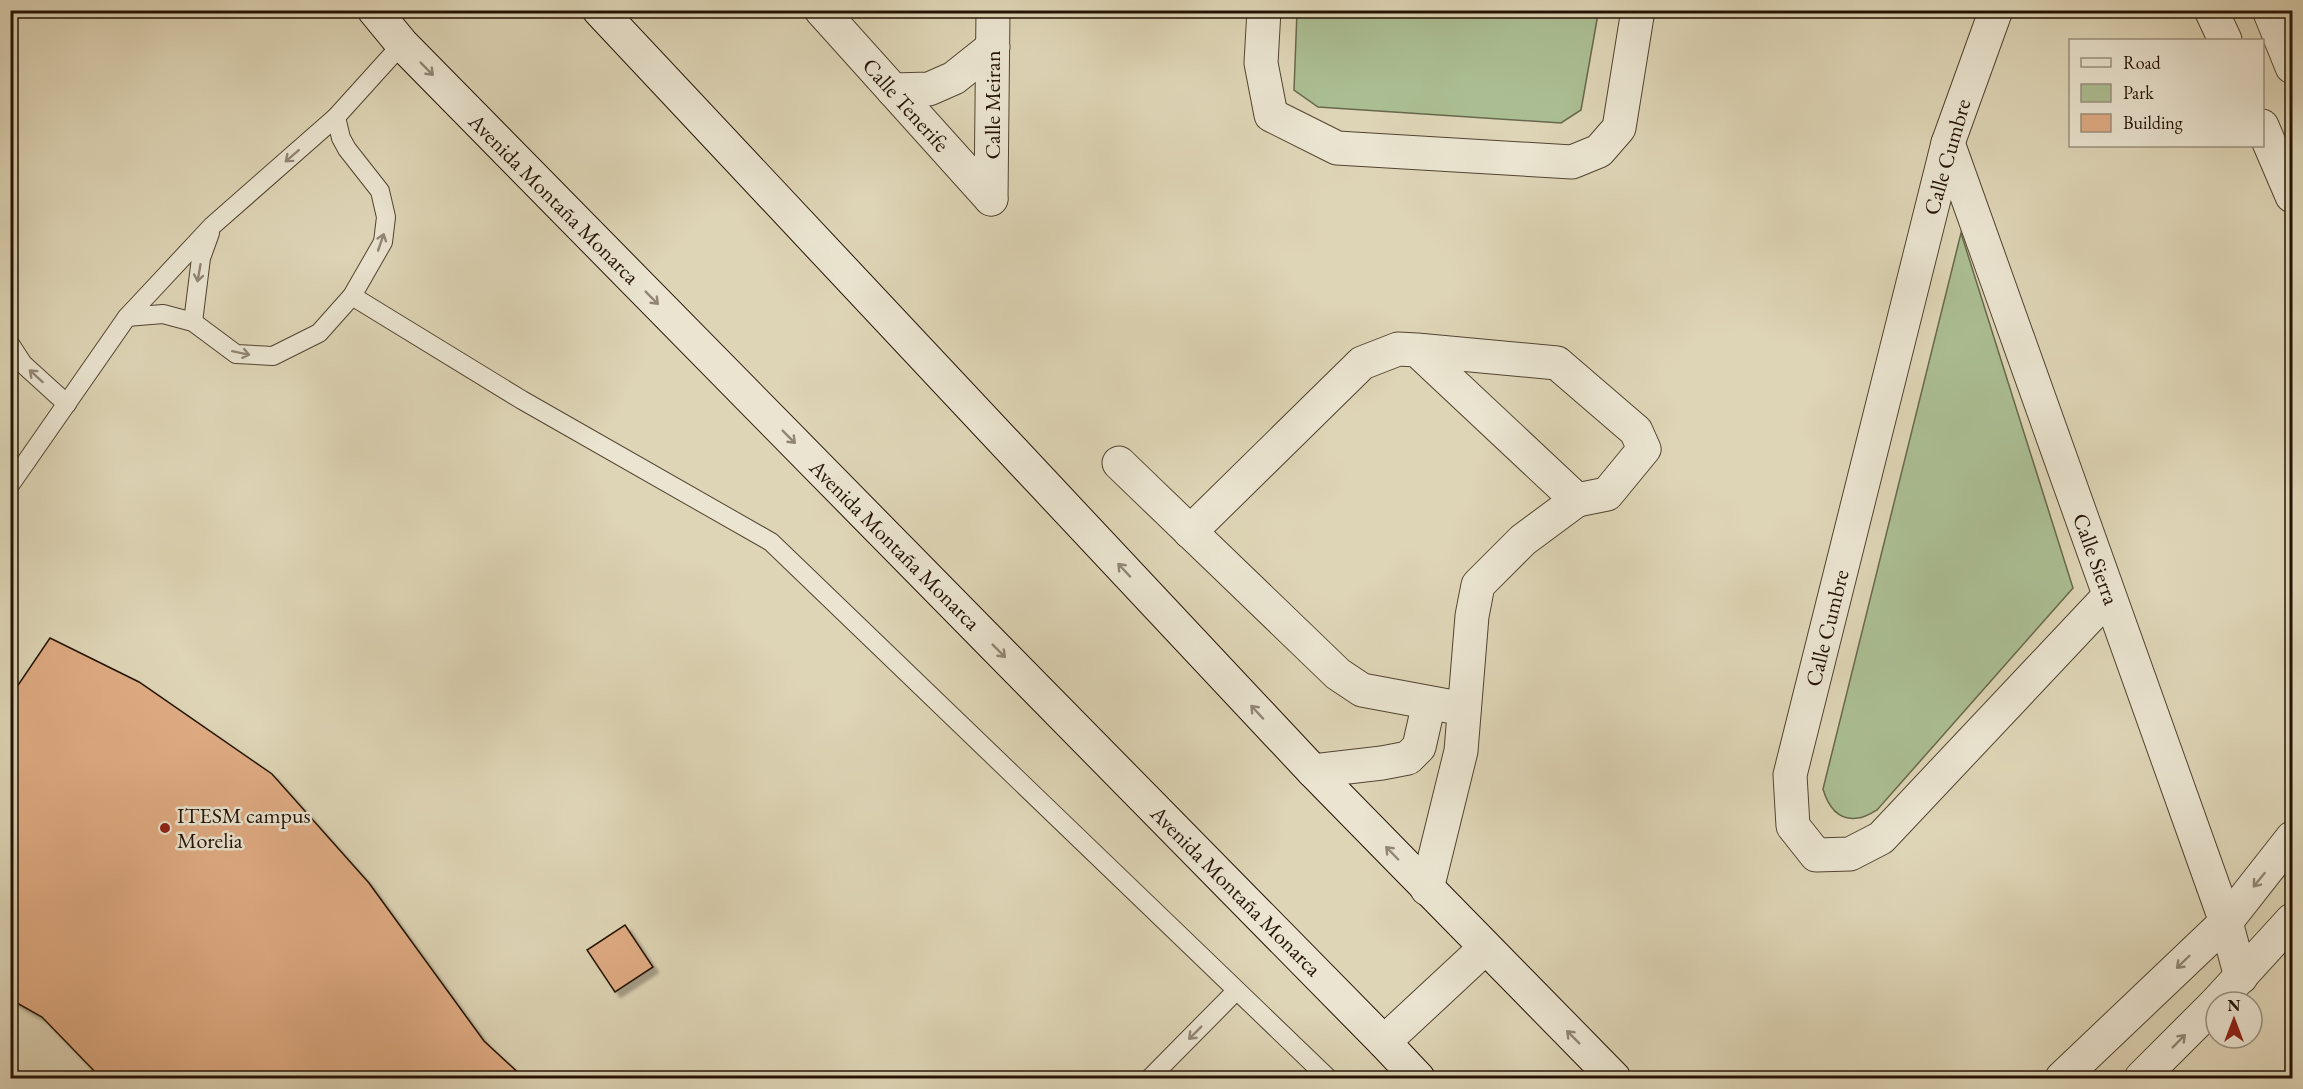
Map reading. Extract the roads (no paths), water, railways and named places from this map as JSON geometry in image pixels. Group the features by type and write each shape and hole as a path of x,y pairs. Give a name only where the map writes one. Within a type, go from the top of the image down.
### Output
{"street":[{"name":"Avenida Montaña Monarca","path":"374,10 402,44 1418,1078"},
{"path":"599,10 1313,771 1614,1078"},
{"name":"Calle Tenerife","path":"820,10 991,199"},
{"name":"Calle Meiran","path":"991,199 993,10"},
{"path":"1264,10 1261,63 1271,115 1337,148 1572,162 1599,151 1619,128 1638,10"},
{"name":"Calle Cumbre","path":"1996,10 1948,143 1790,775 1793,826 1816,855 1850,854 1881,838 2109,596"},
{"path":"2211,10 2225,39"},
{"path":"2269,10 2292,67"},
{"path":"893,90 929,89 954,78 993,47"},
{"path":"2264,131 2292,196"},
{"name":"Calle Sierra","path":"1948,143 2226,922 2241,977"},
{"path":"1190,531 1362,363 1398,349 1557,363 1636,431 1644,449 1607,494 1577,500 1523,540 1478,585 1472,616 1461,751 1427,889"},
{"path":"1417,350 1577,500"},
{"path":"1119,463 1338,674 1362,690 1464,709"},
{"path":"1313,771 1408,758 1419,747 1429,703"},
{"path":"2062,1078 2226,922 2292,838"},
{"path":"2228,990 2292,920"},
{"path":"1384,1042 1485,948"},
{"path":"2141,1078 2204,1014"}],"lane":[{"path":"10,485 127,317 212,226 336,117 402,44"},
{"path":"127,317 163,315 193,322 236,354 273,356 319,333 352,296 383,242 386,217 380,191 346,149 336,117"},
{"path":"193,322 201,258 212,226"},
{"path":"352,296 522,400 771,542 1328,1078"},
{"path":"10,344 23,364 67,404"},
{"path":"1150,1078 1236,991"}],"place":[{"name":"ITESM campus Morelia","path":"165,828"}]}
